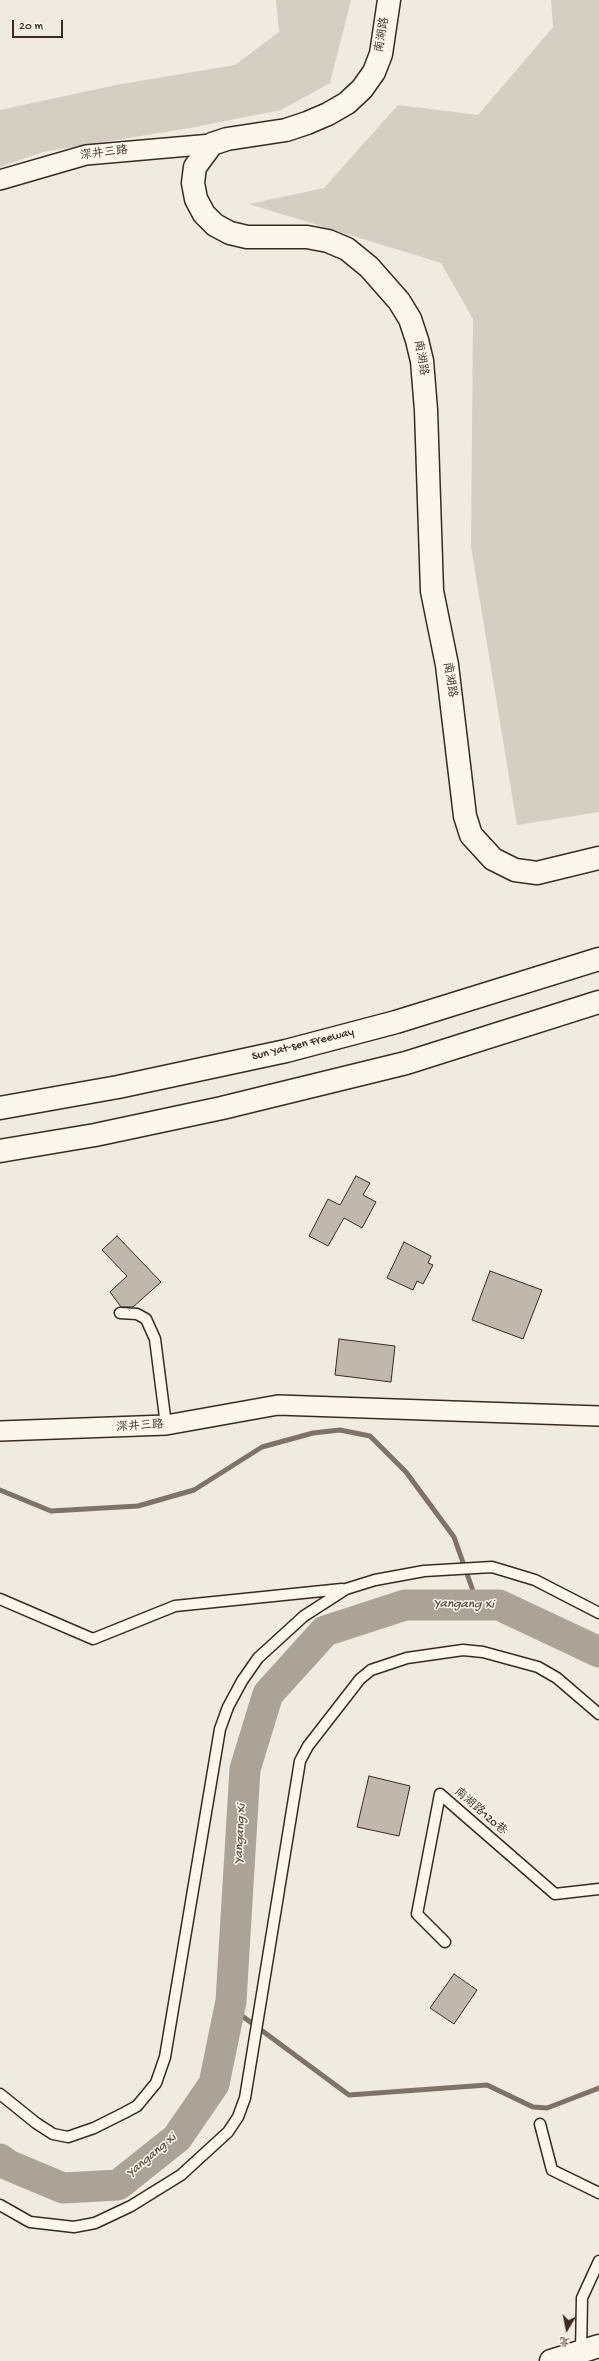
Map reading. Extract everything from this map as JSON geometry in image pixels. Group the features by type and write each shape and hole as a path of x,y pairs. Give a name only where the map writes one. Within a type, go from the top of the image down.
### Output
{"main road":[{"name":"南湖路","path":"389,0 381,54 374,72 362,89 347,103 328,114 286,130 227,139 212,144 194,167 193,183 196,199 204,214 215,225 230,233 247,237 307,237 328,240 347,249 368,267 399,301 410,319 422,361 426,410 432,591 447,665 465,816 471,835 493,859 515,870 537,873 599,858"},
{"name":"Sun Yat-sen Freeway","path":"0,1108 118,1088 286,1051 396,1022 599,958"},
{"path":"0,1151 95,1135 222,1108 399,1065 599,1002"},
{"path":"550,2361 590,2349"}],"street":[{"name":"深井三路","path":"0,180 86,155 212,144"},
{"name":"深井三路","path":"0,1431 166,1425 278,1405 599,1416"}],"lane":[{"path":"120,1312 137,1314 146,1318 155,1339 166,1425"},
{"path":"0,1599 93,1639 175,1606 346,1589 375,1580 424,1570 456,1570 492,1567 535,1580 599,1613"},
{"path":"0,2094 52,2134 68,2137 94,2128 137,2106 156,2082 165,2057 220,1729 228,1707 242,1681 258,1658 304,1616 346,1589"},
{"path":"0,2205 30,2222 74,2227 110,2218 148,2197 181,2175 228,2132 242,2106 253,2048 300,1761 308,1746 360,1679 371,1670 407,1658 463,1650 483,1652 538,1667 557,1678 599,1714"},
{"name":"南湖路120巷","path":"445,1942 417,1914 440,1794 555,1894 599,1889"},
{"path":"540,2124 552,2170 599,2193"},
{"path":"590,2349 582,2298 599,2261"}],"shaded area":[{"path":"276,0 351,0 330,83 281,110 190,128 43,152 0,167 0,110 116,85 235,65 279,32"},
{"path":"551,0 599,0 599,812 517,825 471,547 473,319 441,263 249,204 324,188 398,105 478,115 553,27"}],"building":[{"path":"356,1176 370,1183 363,1195 376,1202 362,1228 344,1218 328,1246 309,1236 328,1199 340,1205"},
{"path":"117,1236 161,1282 133,1307 121,1307 110,1292 127,1276 102,1250"},
{"path":"404,1242 431,1256 428,1263 433,1265 423,1284 417,1281 413,1290 387,1278"},
{"path":"490,1271 542,1290 523,1339 472,1320"},
{"path":"339,1339 395,1346 391,1382 335,1375"},
{"path":"369,1776 410,1786 399,1836 357,1827"},
{"path":"454,1974 477,1990 454,2024 430,2008"}],"waterway":[{"path":"0,1490 51,1511 138,1506 194,1490 262,1447 313,1433 340,1430 370,1436 406,1472 454,1537 478,1605"},
{"name":"Yangang Xi","path":"0,2159 8,2165 63,2188 118,2185 177,2138 214,2084 231,2001 245,1769 268,1694 325,1631 405,1605 499,1605 599,1652"},
{"path":"230,2007 349,2095 487,2085 533,2107 547,2108 599,2088"}]}
